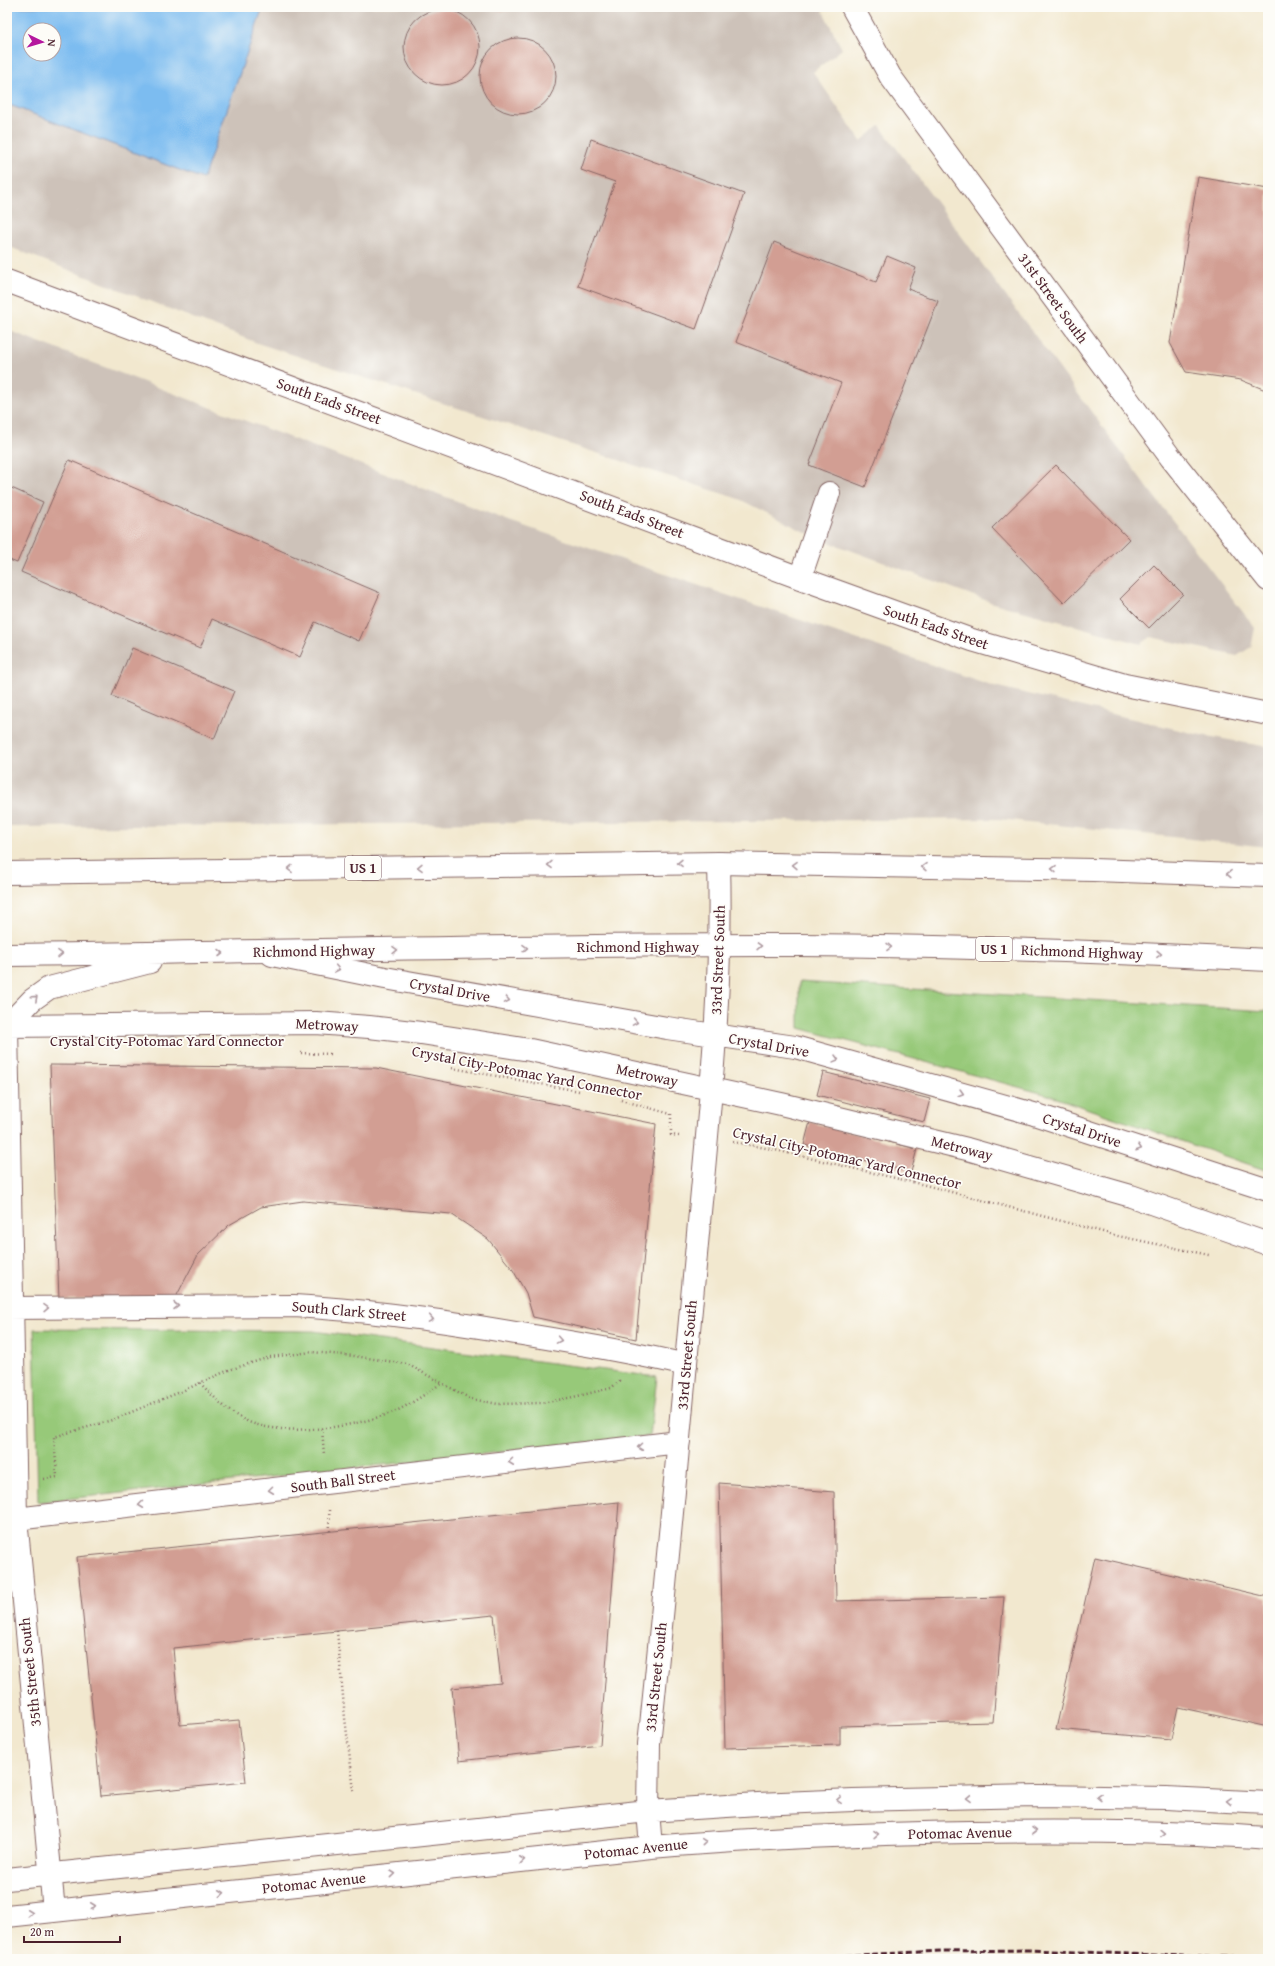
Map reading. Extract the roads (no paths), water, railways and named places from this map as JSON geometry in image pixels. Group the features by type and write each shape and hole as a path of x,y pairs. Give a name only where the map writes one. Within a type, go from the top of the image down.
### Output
{"main road":[{"name":"31st Street South","path":"852,7 890,76 1171,458 1268,580"},
{"name":"South Eads Street","path":"7,281 800,578 972,640 1078,672 1167,694 1268,714"},
{"path":"800,578 829,493"},
{"name":"US 1","path":"7,873 719,863 1094,870 1268,876"},
{"name":"33rd Street South","path":"651,1847 648,1811 649,1744 708,1139 716,1036 720,946 719,863"},
{"name":"Richmond Highway","path":"7,955 799,945 992,949 1268,960"},
{"name":"Crystal Drive","path":"258,952 385,978 716,1036 795,1047 1034,1114 1268,1190"},
{"path":"7,1026 32,1000 49,988 184,953"},
{"name":"Metroway","path":"7,1026 268,1023 369,1027 420,1033 530,1050 711,1088 967,1149 1131,1196 1268,1244"},
{"name":"35th Street South","path":"7,1026 10,1308 14,1484 11,1520 54,1911"},
{"name":"South Clark Street","path":"10,1308 287,1306 340,1308 416,1316 640,1354 686,1364"},
{"name":"South Ball Street","path":"11,1520 679,1442"},
{"path":"7,1879 648,1811 853,1800 1038,1796 1166,1798 1268,1803"},
{"name":"Potomac Avenue","path":"7,1916 651,1847 758,1838 1011,1832 1139,1833 1268,1838"}],"water":[{"path":"7,7 263,7 203,179 7,104"}],"railway":[{"path":"773,1959 941,1951 1029,1950 1253,1959"}]}
